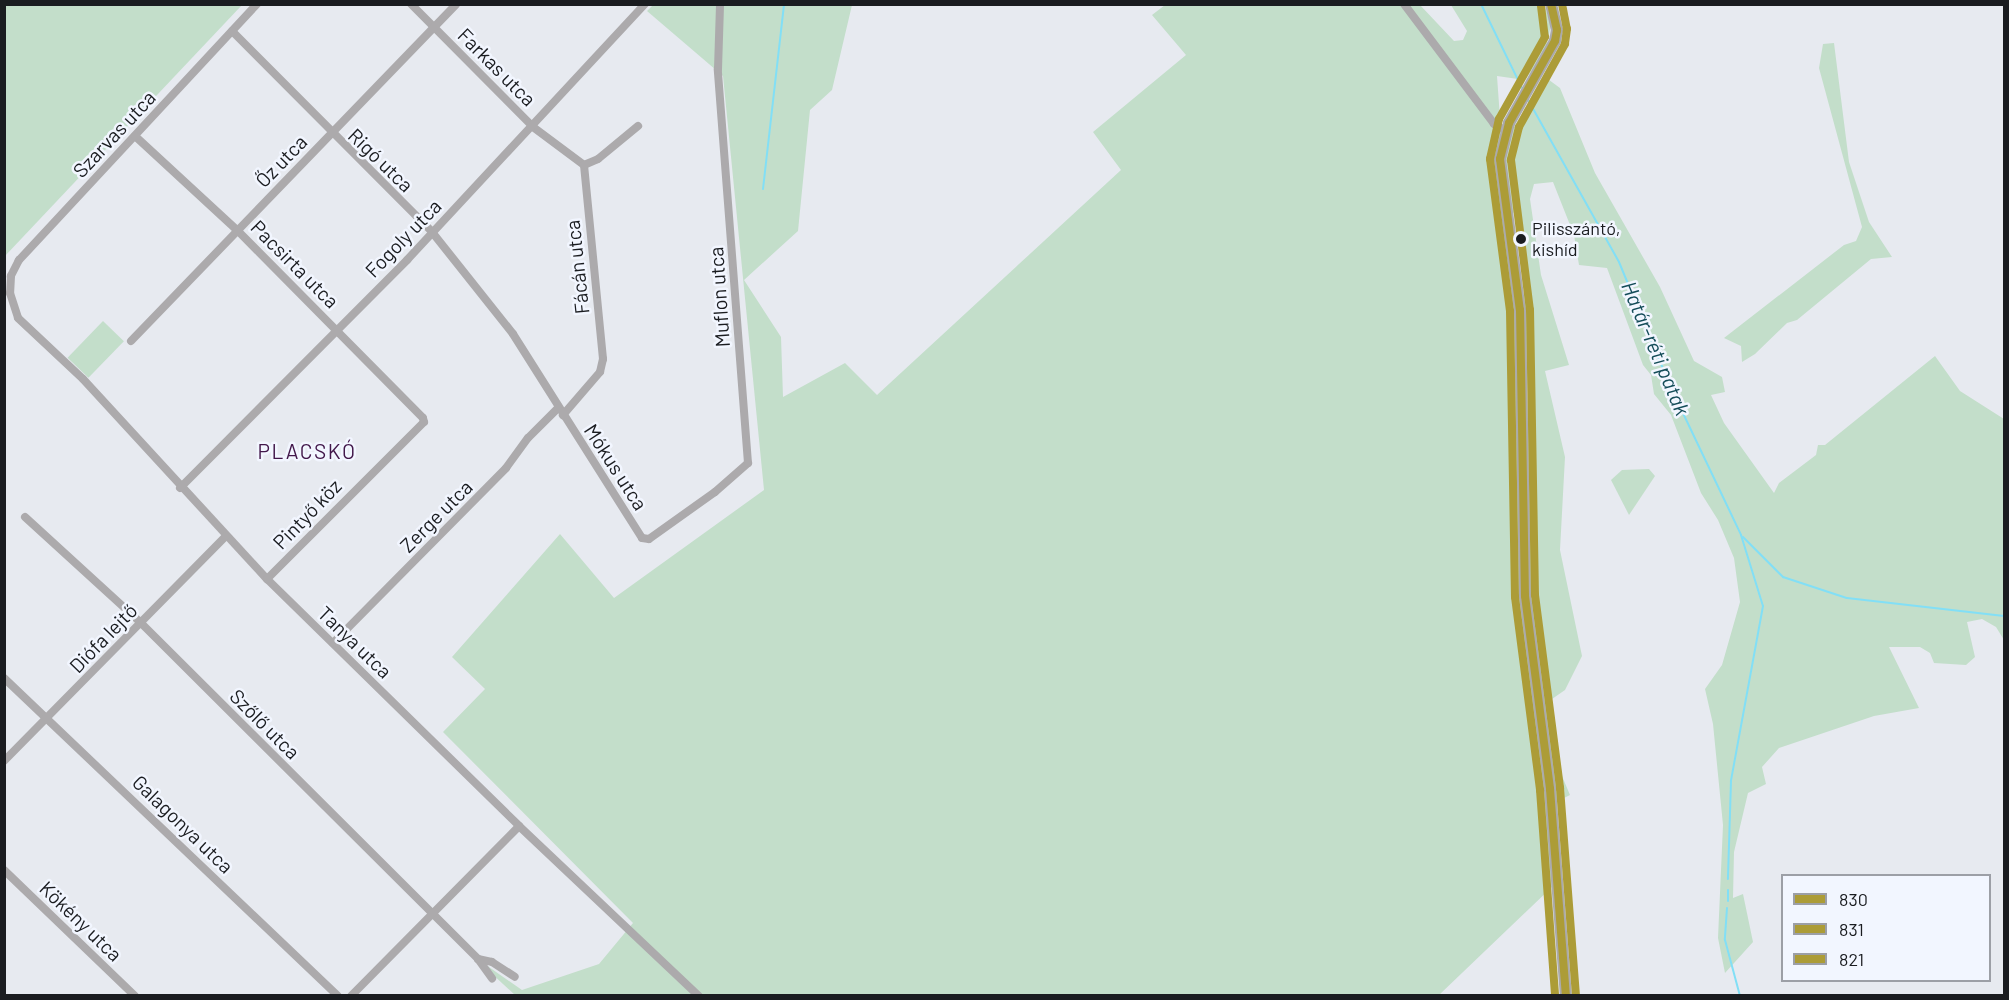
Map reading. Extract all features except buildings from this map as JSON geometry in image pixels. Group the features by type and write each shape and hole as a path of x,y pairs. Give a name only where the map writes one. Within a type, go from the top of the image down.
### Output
{"street":[{"name":"Szarvas utca","path":"10,293 11,276 19,260 257,4"},
{"name":"Farkas utca","path":"411,4 533,127"},
{"name":"Őz utca","path":"131,341 456,4"},
{"name":"Fogoly utca","path":"180,488 533,127 645,4"},
{"name":"Muflon utca","path":"649,539 715,492 748,463 718,69 720,4"},
{"path":"1404,4 1494,124 1506,131"},
{"path":"1551,4 1557,30 1555,41 1506,131 1500,159 1520,310 1524,366 1525,588 1552,800 1566,996"},
{"name":"Rigó utca","path":"232,32 330,133 432,232 513,334 561,411"},
{"path":"533,127 584,165 598,159 638,126"},
{"name":"Pacsirta utca","path":"135,136 237,230 337,330 424,422"},
{"name":"Fácán utca","path":"561,411 600,372 603,359 584,165"},
{"name":"Tanya utca","path":"10,293 18,318 82,379 225,537 519,826 699,996"},
{"name":"Mókus utca","path":"561,411 642,538 649,539"},
{"name":"Zerge utca","path":"333,643 506,468 528,438 561,411"},
{"name":"Pintyő köz","path":"267,579 424,422"},
{"name":"Szőlő utca","path":"24,517 141,623 478,959 492,978"},
{"name":"Diófa lejtő","path":"4,762 225,537"},
{"name":"Galagonya utca","path":"4,678 49,718 338,996"},
{"path":"351,996 519,826"},
{"name":"Kökény utca","path":"4,870 135,996"},
{"name":"Szőlő utca","path":"478,959 492,962 515,977"}],"green space":[{"path":"1544,4 1551,25 1545,52 1525,80 1497,76 1502,146 1545,77 1560,88 1595,173 1660,287 1694,361 1722,377 1725,392 1711,395 1724,423 1774,493 1779,483 1816,455 1818,445 1825,445 1935,356 1960,391 2004,419 2004,640 1996,627 1982,619 1967,622 1975,657 1966,665 1934,663 1930,653 1920,647 1889,647 1919,708 1874,716 1779,748 1762,767 1766,784 1748,793 1734,852 1733,898 1743,894 1753,942 1725,973 1718,938 1723,825 1713,724 1705,689 1722,665 1740,602 1734,558 1718,520 1701,493 1671,415 1654,394 1651,375 1643,365 1607,268 1579,265 1574,235 1553,182 1534,184 1530,199 1541,275 1569,365 1545,371 1565,457 1560,550 1582,656 1565,690 1552,699 1562,776 1570,795 1548,806 1553,886 1439,995 515,995 489,971 486,965 522,990 599,964 633,923 443,732 485,689 452,657 560,534 614,598 764,490 723,76 647,11 653,5 852,5 832,90 810,110 798,231 744,280 781,337 783,397 845,363 877,395 1121,170 1093,132 1186,55 1152,15 1165,5 1420,5 1454,41 1463,40 1467,31 1451,5","holes":["1507,202 1519,222 1522,240 1528,394 1526,479"]},
{"path":"4,5 242,5 5,256"},
{"path":"1834,43 1849,162 1869,222 1892,257 1871,259 1797,320 1787,323 1755,354 1742,362 1741,346 1724,338 1844,245 1856,241 1862,227 1819,68 1823,44"},
{"path":"103,321 124,341 88,378 68,358"},
{"path":"1649,469 1655,476 1629,515 1611,480 1622,470"}],"waterway":[{"path":"763,189 784,4"},
{"name":"Határ-réti patak","path":"1481,4 1522,88"},
{"name":"Határ-réti patak","path":"1527,98 1619,262 1671,388 1741,535 1763,606 1731,781 1728,879"},
{"path":"1743,537 1783,577 1847,598 2004,616"},
{"path":"1728,890 1728,901"},
{"path":"1727,908 1725,940 1740,996"}],"transit line":[{"name":"830","path":"1551,4 1557,30 1555,41 1509,123 1500,159 1520,310 1525,596 1550,789 1566,996"},
{"name":"821","path":"1562,4 1567,29 1565,44 1519,127 1511,160 1530,310 1535,595 1560,788 1576,995"},
{"name":"831","path":"1541,6 1545,37 1499,119 1490,159 1510,311 1515,597 1540,790 1555,996"}],"place":[{"name":"Pilisszántó, kishíd","path":"1521,239"}],"district":[{"name":"PLACSKÓ","path":"307,451"}]}
